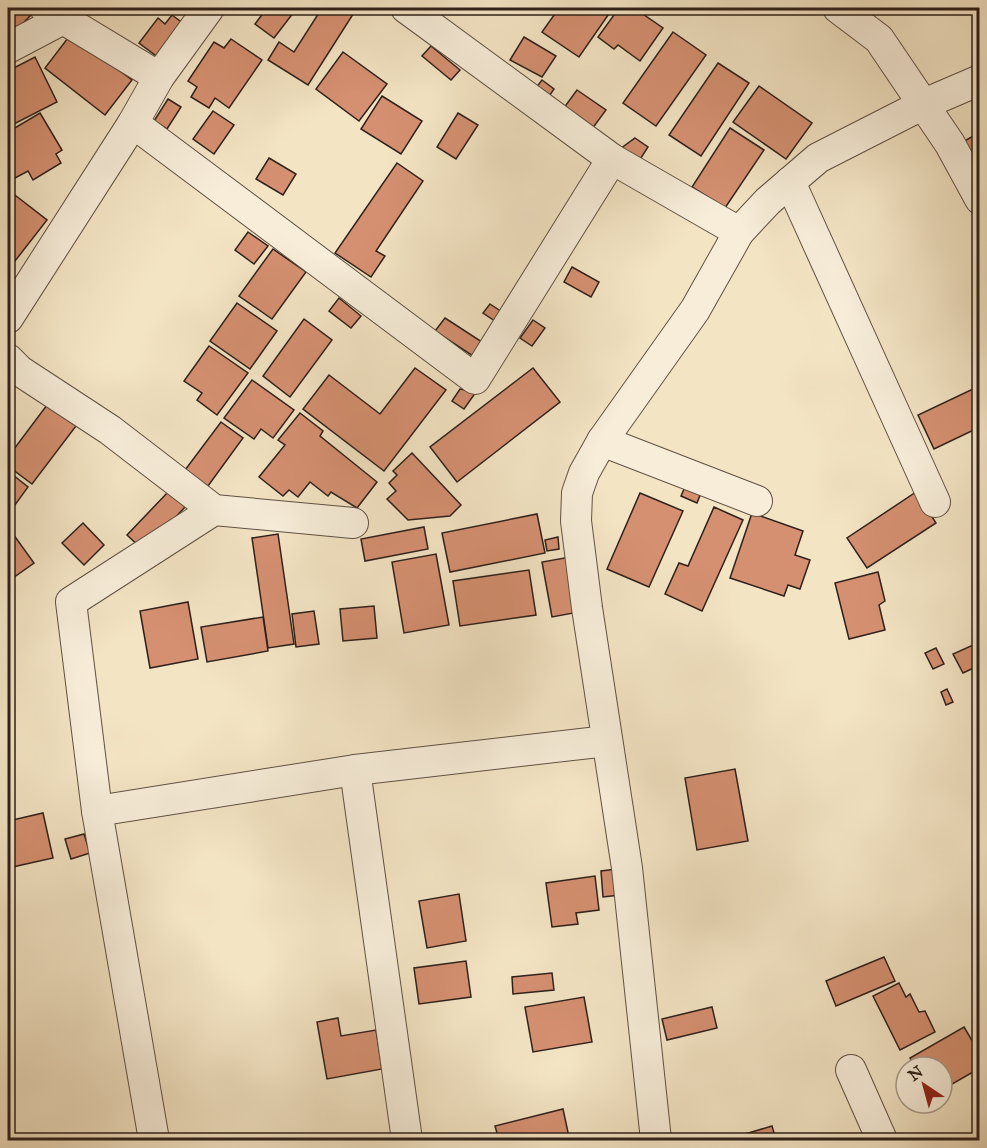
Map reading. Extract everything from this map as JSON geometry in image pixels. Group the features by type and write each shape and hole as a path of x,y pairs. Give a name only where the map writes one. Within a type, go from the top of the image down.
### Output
{"street":[{"path":"8,318 133,123 159,77 209,8"},
{"path":"406,8 612,159 739,232"},
{"path":"838,8 879,39 924,104 980,199"},
{"path":"8,48 60,11 159,77"},
{"path":"656,1140 627,867 576,521 577,493 584,473 603,441 695,310 739,232 768,201 818,158 924,104 980,80"},
{"path":"133,123 475,379 612,159"},
{"path":"790,182 935,502"},
{"path":"8,359 20,371 110,430 214,510 353,523"},
{"path":"603,441 757,501"},
{"path":"154,1140 97,812 71,602 214,510"},
{"path":"97,812 355,770 607,741"},
{"path":"355,770 407,1140"},
{"path":"851,1070 882,1140"}],"building":[{"path":"17,8 27,8 33,13 17,29 8,17"},
{"path":"267,8 297,8 274,38 255,24"},
{"path":"322,8 357,8 308,85 268,60 279,42 294,52"},
{"path":"559,8 613,8 579,57 542,32"},
{"path":"619,8 634,8 663,28 640,61 618,45 614,49 598,37"},
{"path":"172,15 188,27 163,61 139,43 158,18 165,24"},
{"path":"673,32 706,55 656,126 623,103"},
{"path":"71,34 132,80 105,115 45,68"},
{"path":"524,37 556,56 542,77 510,60"},
{"path":"231,39 262,60 229,108 215,98 209,108 191,97 197,87 188,81 214,42 224,48"},
{"path":"431,46 460,70 451,80 422,56"},
{"path":"343,52 387,84 359,121 316,89"},
{"path":"35,57 57,102 8,127 8,71"},
{"path":"718,63 749,83 701,156 669,135"},
{"path":"542,80 554,89 548,98 535,89"},
{"path":"759,86 812,123 786,159 733,122"},
{"path":"577,90 606,110 592,129 563,109"},
{"path":"382,96 422,121 401,154 361,129"},
{"path":"168,99 181,107 167,129 154,121"},
{"path":"213,111 234,125 214,154 193,139"},
{"path":"40,113 62,150 56,154 61,163 33,180 28,171 15,178 8,166 8,132"},
{"path":"458,113 478,125 456,159 437,147"},
{"path":"730,128 764,150 725,208 692,187"},
{"path":"980,132 980,174 961,143"},
{"path":"635,138 648,147 639,161 620,149"},
{"path":"269,158 296,174 283,195 256,179"},
{"path":"397,163 423,181 376,251 385,256 371,277 335,253"},
{"path":"11,192 47,220 15,261 8,255 8,197"},
{"path":"248,232 268,246 254,264 235,250"},
{"path":"273,249 306,272 272,319 239,296"},
{"path":"572,267 599,282 591,297 564,282"},
{"path":"339,298 361,316 351,328 329,311"},
{"path":"237,303 277,331 250,369 210,341"},
{"path":"490,304 505,314 498,323 483,313"},
{"path":"445,318 482,342 473,356 435,331"},
{"path":"304,319 332,340 290,397 263,376"},
{"path":"533,320 545,328 532,346 520,338"},
{"path":"209,346 248,373 217,415 197,400 202,393 184,381"},
{"path":"415,368 446,390 384,471 303,409 329,375 380,414"},
{"path":"533,368 560,402 457,482 430,447"},
{"path":"252,380 294,410 273,438 261,429 254,439 224,418"},
{"path":"460,389 476,392 464,409 452,401"},
{"path":"973,389 980,402 980,427 934,449 918,415"},
{"path":"47,405 76,426 32,484 8,466 8,457"},
{"path":"300,413 323,431 320,436 377,482 357,508 331,492 328,496 310,482 298,497 289,490 283,496 259,477 285,445 278,440"},
{"path":"221,422 243,438 208,486 185,470"},
{"path":"412,453 461,505 450,516 408,520 387,499 396,491 389,483 397,475 393,471"},
{"path":"8,471 28,487 15,505 8,499"},
{"path":"687,482 703,488 697,503 681,496"},
{"path":"169,491 185,507 144,551 127,535"},
{"path":"916,492 936,523 867,568 847,538"},
{"path":"640,493 683,511 649,587 607,569"},
{"path":"714,507 743,520 702,611 665,594 679,563 688,566"},
{"path":"752,513 803,531 795,555 810,560 800,589 788,585 784,596 730,578"},
{"path":"537,514 545,553 450,572 442,533"},
{"path":"83,523 104,545 84,565 62,543"},
{"path":"8,527 34,563 10,580 8,580"},
{"path":"424,527 428,549 365,561 361,539"},
{"path":"278,534 294,644 268,648 252,538"},
{"path":"558,537 559,549 547,551 545,540"},
{"path":"436,554 449,625 404,633 392,562"},
{"path":"570,557 579,612 552,617 542,562"},
{"path":"529,570 536,615 460,626 453,581"},
{"path":"878,572 885,601 879,605 885,630 849,639 835,583"},
{"path":"188,602 198,659 150,668 140,611"},
{"path":"374,606 377,638 343,641 340,609"},
{"path":"314,611 319,644 296,647 292,614"},
{"path":"263,617 268,651 207,662 201,627"},
{"path":"973,645 980,665 963,673 953,654"},
{"path":"936,648 944,664 933,669 925,653"},
{"path":"947,689 953,702 946,705 941,692"},
{"path":"735,769 748,841 697,850 685,778"},
{"path":"43,813 53,858 8,868 8,821"},
{"path":"84,834 90,853 71,859 65,839"},
{"path":"617,869 620,895 603,897 601,871"},
{"path":"595,876 599,910 576,913 578,924 552,927 546,883"},
{"path":"459,894 466,941 427,948 419,901"},
{"path":"884,957 895,981 836,1006 826,981"},
{"path":"466,961 471,997 419,1004 414,968"},
{"path":"552,973 554,990 513,994 512,977"},
{"path":"899,983 906,997 910,994 919,1012 925,1011 935,1032 900,1050 873,996"},
{"path":"584,997 592,1042 533,1052 525,1007"},
{"path":"712,1007 717,1028 667,1040 662,1019"},
{"path":"338,1018 341,1036 376,1030 382,1069 327,1079 317,1022"},
{"path":"964,1027 980,1054 980,1068 954,1083 954,1055 915,1055"},
{"path":"563,1109 569,1137 557,1140 499,1140 495,1126"},
{"path":"772,1126 776,1140 728,1140 728,1139"}]}
